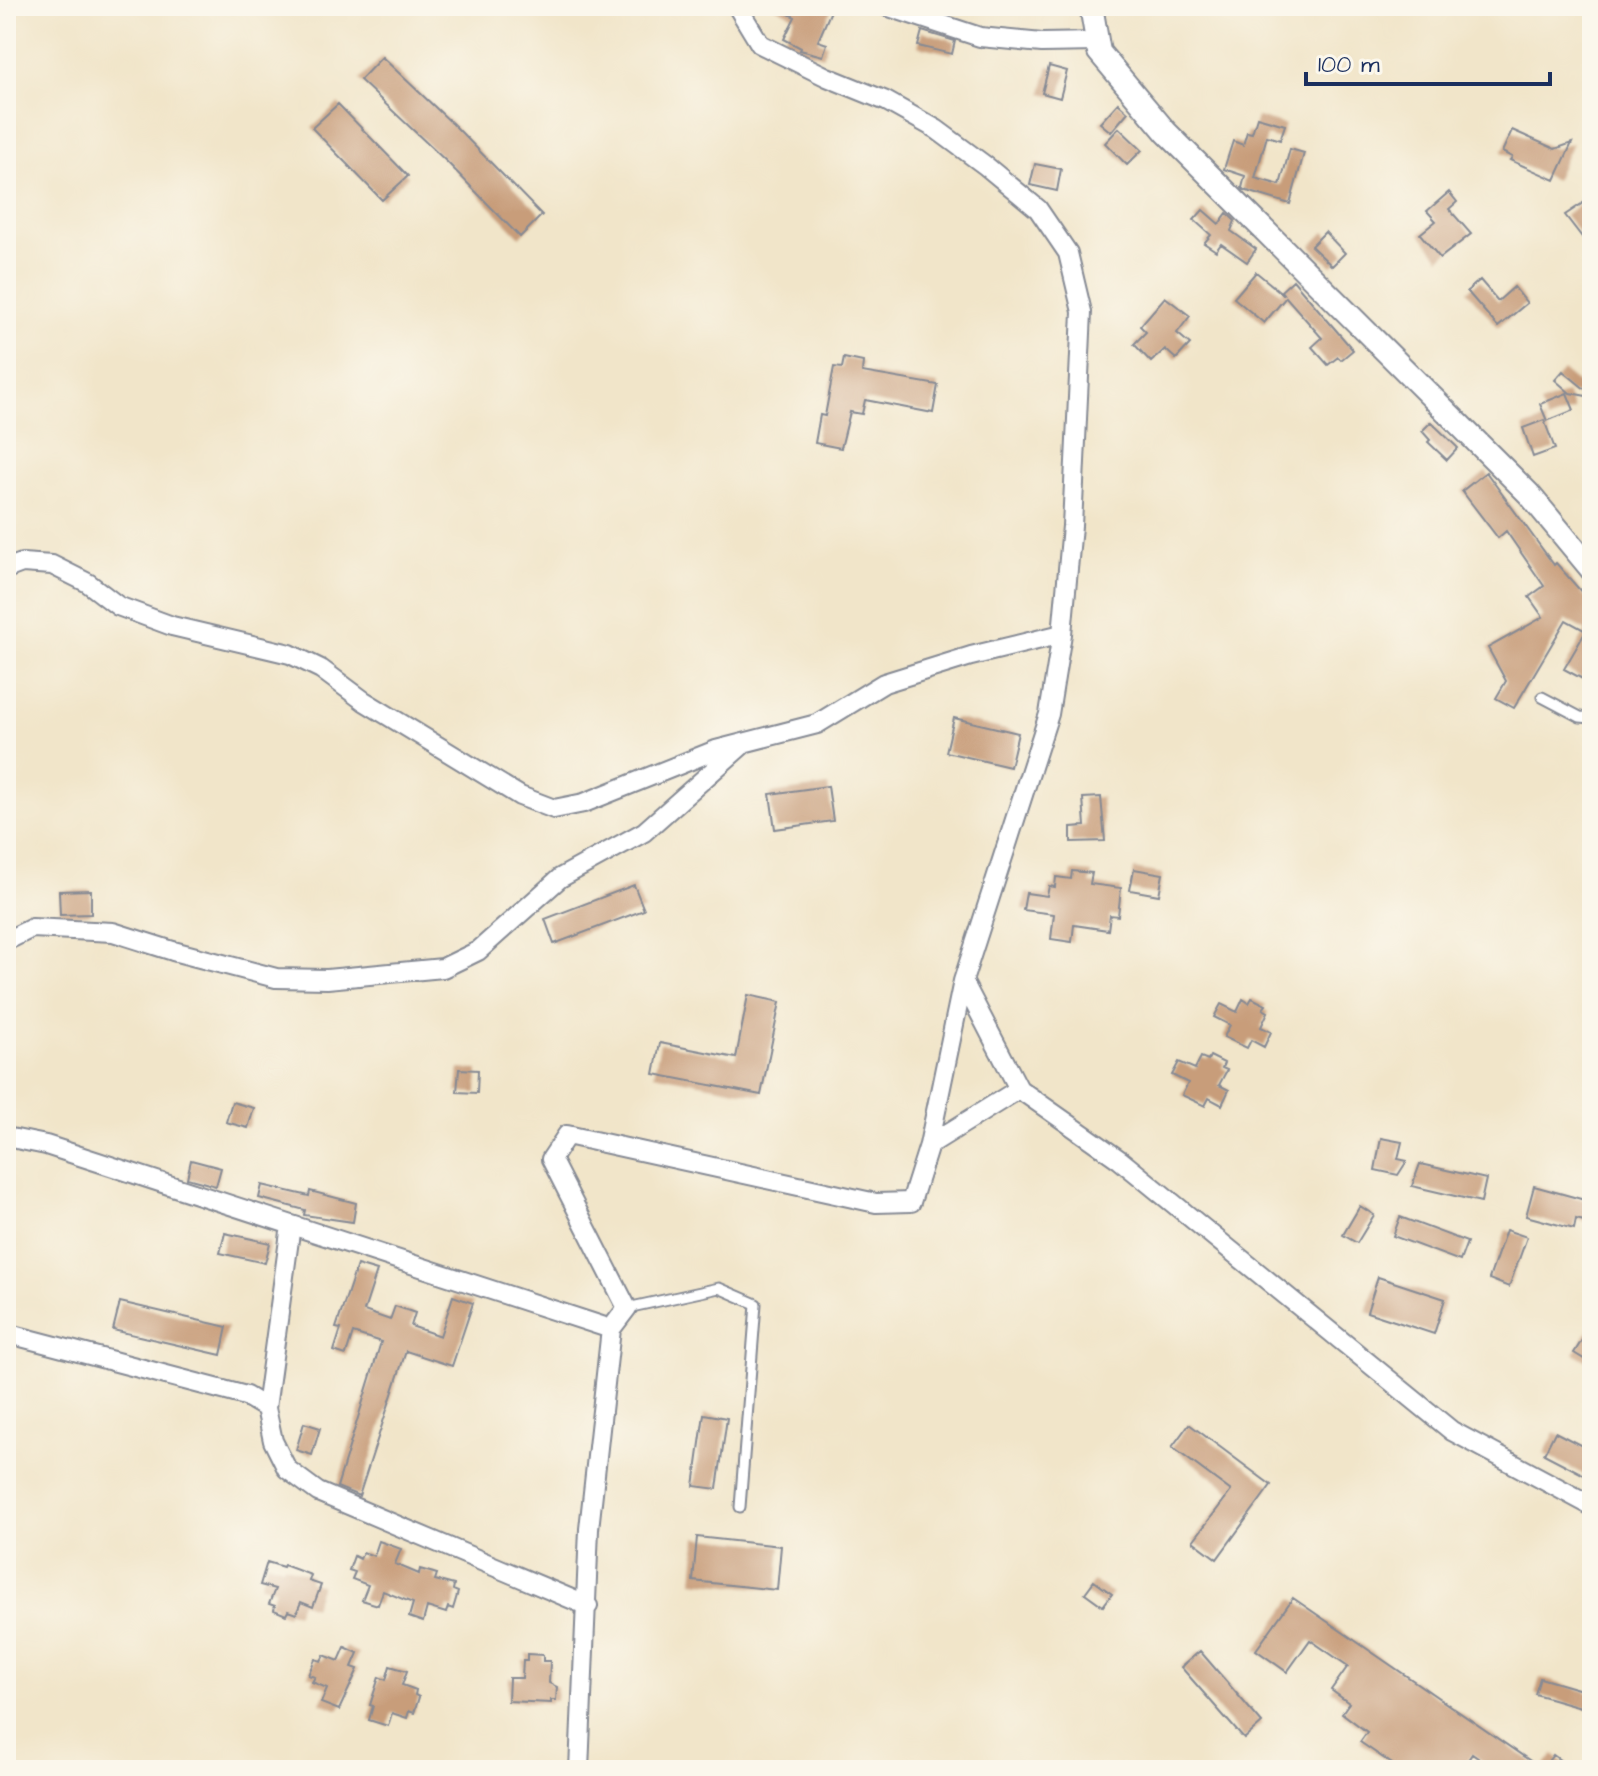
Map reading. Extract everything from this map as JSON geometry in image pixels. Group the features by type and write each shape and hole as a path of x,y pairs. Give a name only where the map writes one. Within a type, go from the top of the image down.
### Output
{"street":[{"path":"579,1770 589,1529 611,1329 627,1308 551,1159 567,1135 876,1203 911,1202 929,1145 963,981 1049,714 1062,634 1072,526 1082,312 1068,253 1038,209 986,166 936,129 886,101 827,77 760,44 737,6"},
{"path":"886,6 980,37 1042,43 1097,42"},
{"path":"1091,6 1099,52 1166,132 1529,494 1592,570"},
{"path":"6,569 22,563 52,565 88,583 118,606 172,626 290,654 321,669 364,701 520,796 554,809 584,803 716,750 817,724 884,683 971,656 1062,634"},
{"path":"6,941 32,928 113,932 276,978 327,979 443,968 478,951 560,878 644,832 746,742"},
{"path":"963,981 1019,1089 1120,1160 1452,1431 1592,1506"},
{"path":"929,1145 1019,1089"},
{"path":"6,1137 46,1145 611,1329"},
{"path":"291,1225 266,1408 273,1441 287,1469 318,1492 588,1606"},
{"path":"6,1333 246,1396 266,1408"}],"lane":[{"path":"1542,697 1580,717 1592,718"},
{"path":"627,1308 719,1288 756,1304 740,1507"}],"building":[{"path":"773,6 833,6 818,41 827,44 823,56 800,50 784,39 795,17"},
{"path":"922,31 955,41 952,54 918,46"},
{"path":"382,57 542,215 520,237 447,162 360,80"},
{"path":"1049,66 1067,71 1060,98 1042,93"},
{"path":"1118,103 1128,112 1111,132 1100,123"},
{"path":"338,104 408,176 382,200 312,128"},
{"path":"1257,117 1285,125 1280,140 1267,136 1255,178 1280,185 1290,149 1304,153 1290,204 1244,190 1245,176 1224,169 1233,141 1243,145 1247,132 1252,133"},
{"path":"1119,128 1142,150 1127,165 1105,143"},
{"path":"1512,130 1555,149 1572,143 1555,180 1510,160 1512,157 1502,152"},
{"path":"1035,164 1061,169 1057,191 1030,185"},
{"path":"1449,192 1457,202 1449,209 1471,234 1440,258 1420,234 1436,221 1427,211"},
{"path":"1592,197 1592,213 1587,217 1592,224 1592,250 1565,215"},
{"path":"1203,210 1219,224 1227,213 1235,221 1231,231 1256,249 1247,262 1221,244 1216,251 1204,243 1211,235 1194,220"},
{"path":"1325,232 1345,253 1332,266 1311,246"},
{"path":"1256,272 1284,295 1281,291 1293,280 1353,350 1341,360 1338,357 1328,365 1312,347 1322,338 1286,297 1264,323 1234,298"},
{"path":"1480,280 1498,301 1514,287 1527,303 1498,327 1467,291"},
{"path":"1165,297 1190,316 1177,333 1190,344 1176,359 1165,349 1151,362 1134,344 1146,332 1140,326"},
{"path":"844,358 863,362 862,372 938,385 933,413 865,400 862,414 850,412 841,448 815,443 820,415 825,416 834,367 842,368"},
{"path":"1563,371 1592,397 1570,393 1555,380"},
{"path":"1567,393 1574,410 1547,421 1540,404"},
{"path":"1544,420 1555,449 1533,457 1523,428"},
{"path":"1431,422 1458,448 1447,460 1428,442 1430,440 1422,431"},
{"path":"1486,472 1554,565 1556,563 1592,604 1592,684 1564,669 1586,631 1566,620 1514,708 1496,698 1506,681 1488,648 1543,617 1529,597 1544,586 1506,531 1498,538 1462,491"},
{"path":"954,718 1018,733 1010,767 946,752"},
{"path":"828,786 833,821 775,829 770,794"},
{"path":"1101,797 1105,841 1071,842 1071,827 1085,826 1083,798"},
{"path":"1134,869 1163,874 1159,895 1130,890"},
{"path":"1072,871 1092,873 1090,884 1121,888 1118,916 1110,915 1108,930 1074,925 1072,942 1051,939 1054,914 1023,910 1026,893 1047,896 1049,886 1055,887 1056,877 1071,879"},
{"path":"634,885 644,910 554,944 545,919"},
{"path":"91,890 91,914 60,915 59,891"},
{"path":"748,995 780,1002 761,1095 654,1074 660,1043 736,1058"},
{"path":"1252,998 1266,1005 1263,1009 1268,1012 1261,1027 1271,1032 1264,1047 1251,1040 1247,1048 1224,1037 1230,1025 1214,1017 1221,1004 1237,1012 1243,999 1249,1003"},
{"path":"1210,1056 1224,1063 1222,1068 1227,1070 1219,1085 1229,1090 1222,1105 1209,1098 1205,1106 1182,1095 1188,1083 1172,1075 1179,1062 1195,1069 1201,1057 1208,1060"},
{"path":"459,1069 478,1070 477,1093 457,1092"},
{"path":"232,1102 254,1108 248,1128 226,1122"},
{"path":"1381,1138 1402,1142 1398,1159 1407,1161 1398,1175 1375,1170"},
{"path":"191,1160 221,1168 216,1186 187,1178"},
{"path":"1420,1164 1486,1179 1481,1202 1412,1186"},
{"path":"262,1185 309,1196 310,1191 356,1203 353,1222 304,1215 305,1210 259,1198"},
{"path":"1534,1186 1592,1202 1592,1223 1576,1219 1574,1229 1526,1216"},
{"path":"1360,1206 1374,1215 1357,1243 1343,1235"},
{"path":"1400,1217 1467,1242 1460,1261 1393,1236"},
{"path":"1506,1230 1527,1237 1509,1287 1489,1279"},
{"path":"225,1233 270,1243 265,1263 220,1253"},
{"path":"357,1265 377,1271 364,1311 390,1320 395,1306 415,1313 411,1326 440,1336 453,1296 473,1303 452,1366 406,1351 359,1496 337,1487 381,1342 353,1333 346,1355 334,1351 341,1329 336,1328"},
{"path":"1378,1277 1445,1299 1434,1334 1367,1312"},
{"path":"120,1302 227,1327 221,1355 113,1330"},
{"path":"1592,1324 1592,1364 1574,1353"},
{"path":"704,1414 727,1418 717,1489 694,1486"},
{"path":"304,1423 320,1428 312,1455 296,1450"},
{"path":"1189,1424 1271,1485 1217,1559 1193,1541 1231,1491 1172,1447"},
{"path":"1555,1432 1592,1451 1592,1479 1544,1454"},
{"path":"697,1537 781,1546 777,1590 693,1581"},
{"path":"379,1541 401,1549 395,1564 419,1574 420,1569 437,1574 435,1580 454,1585 453,1590 458,1592 453,1609 448,1607 446,1613 427,1607 423,1622 409,1617 413,1603 383,1591 378,1605 362,1600 368,1585 352,1579 355,1572 349,1570 354,1556 360,1559 363,1552 374,1556"},
{"path":"267,1562 311,1575 309,1581 321,1585 313,1607 301,1602 296,1614 288,1611 286,1615 274,1610 275,1606 269,1604 275,1589 260,1585"},
{"path":"1094,1581 1112,1594 1103,1606 1085,1593"},
{"path":"1293,1598 1542,1769 1553,1755 1573,1770 1495,1770 1472,1754 1461,1770 1401,1770 1360,1742 1367,1732 1342,1713 1349,1703 1331,1690 1348,1666 1310,1640 1287,1672 1256,1650"},
{"path":"345,1647 358,1653 352,1667 358,1669 339,1710 321,1703 327,1688 312,1682 315,1677 308,1675 315,1659 321,1661 324,1655 339,1661"},
{"path":"1200,1651 1262,1723 1244,1739 1181,1667"},
{"path":"527,1654 543,1655 543,1661 550,1661 549,1683 557,1687 556,1700 551,1700 551,1703 508,1701 509,1678 522,1678 523,1660 527,1660"},
{"path":"390,1666 407,1671 402,1685 416,1690 415,1695 419,1697 414,1713 409,1711 407,1718 392,1713 388,1726 369,1720 373,1706 370,1705 379,1677 386,1680"},
{"path":"1540,1678 1592,1693 1588,1709 1535,1694"}]}
